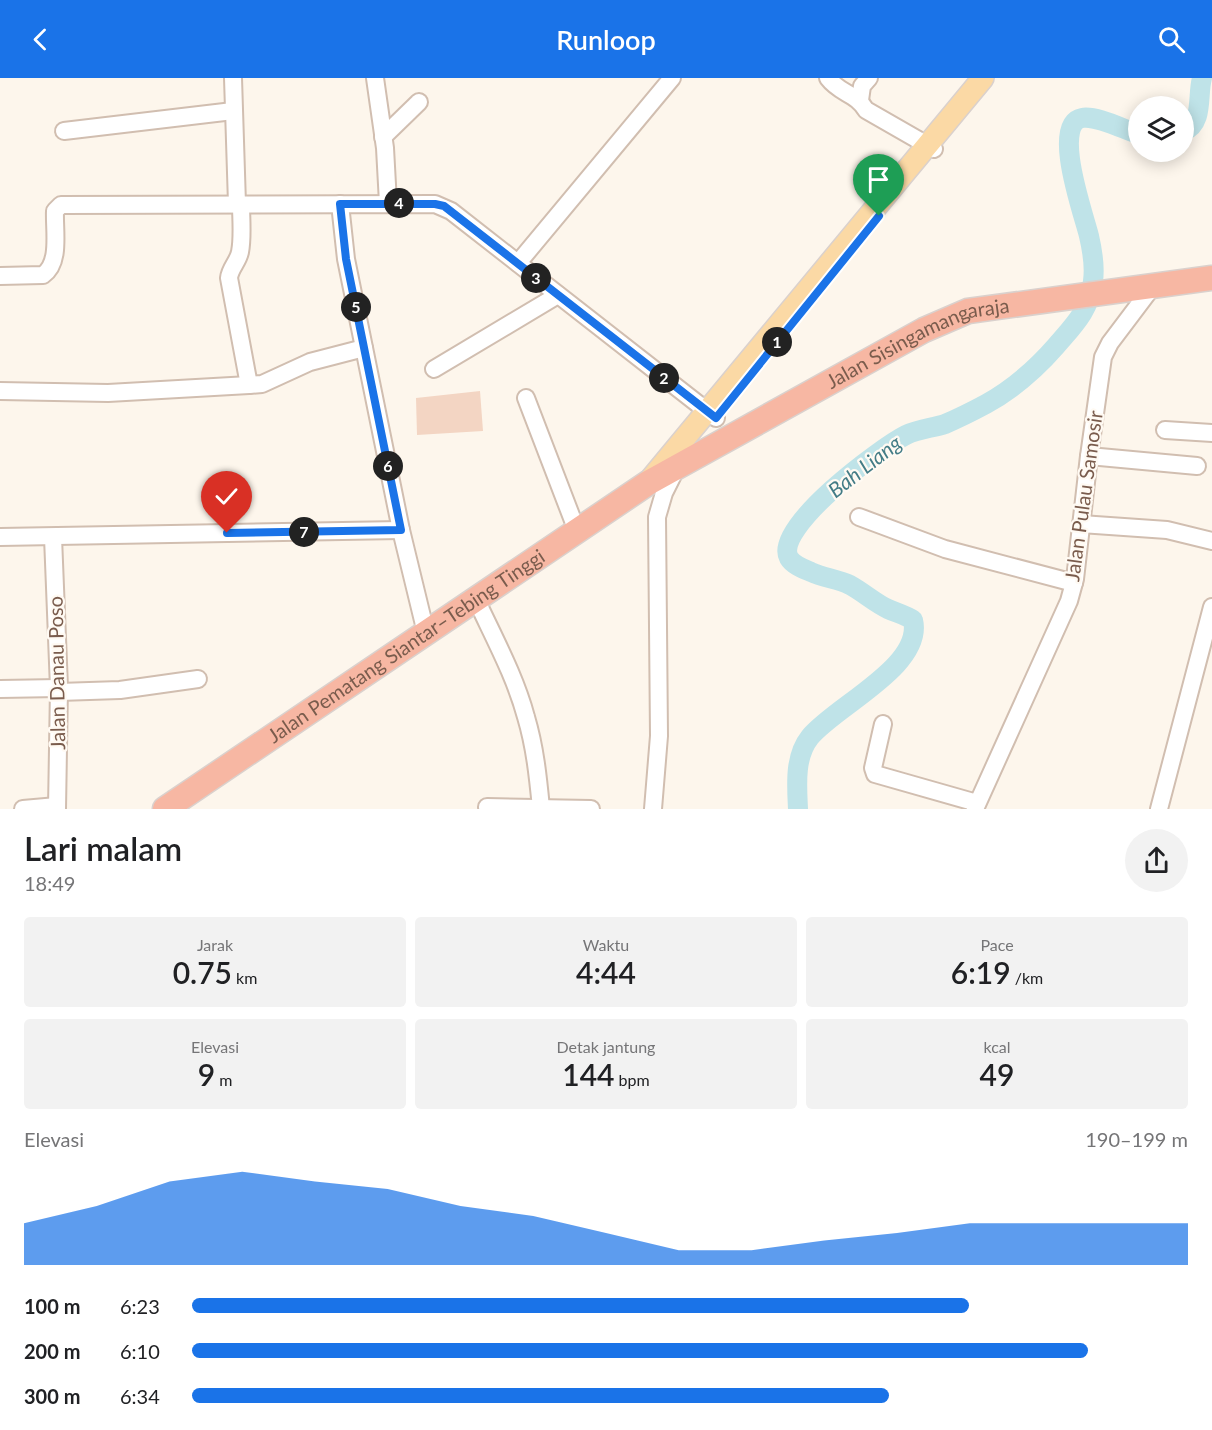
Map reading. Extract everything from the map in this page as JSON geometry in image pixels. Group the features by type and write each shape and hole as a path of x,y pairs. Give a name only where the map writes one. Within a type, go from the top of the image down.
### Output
{"highway":[{"name":"Jalan Sisingamangaraja","path":"648,483 924,330 968,311 1212,278"},
{"name":"Jalan Pematang Siantar–Tebing Tinggi","path":"165,809 648,483"}],"main road":[{"path":"648,483 711,414 983,78"},
{"path":"930,146 991,78"},
{"path":"677,467 711,414"}],"street":[{"path":"233,78 241,249 229,278 249,385"},
{"path":"375,78 383,137 388,203"},
{"path":"518,263 672,78"},
{"path":"828,78 838,89 860,100 866,110 930,146"},
{"path":"860,100 862,86 869,78"},
{"path":"383,137 419,102"},
{"path":"64,131 233,111"},
{"path":"340,204 346,259 401,530 426,633"},
{"path":"0,276 43,274 49,271 54,256 55,211 61,205 435,204 444,206 711,414"},
{"name":"Jalan Pulau Samosir","path":"976,806 1069,601 1074,583 1103,357 1152,286"},
{"path":"434,369 558,295"},
{"path":"0,391 108,393 262,384 310,362 364,348"},
{"path":"526,398 577,531"},
{"path":"1165,430 1212,433"},
{"path":"1089,456 1197,465"},
{"path":"653,809 659,736 657,517 664,493 677,467"},
{"path":"648,483 650,503 657,517"},
{"path":"859,517 945,549 1074,583"},
{"path":"1081,524 1167,530 1212,541"},
{"path":"0,537 401,530"},
{"name":"Jalan Danau Poso","path":"53,537 59,690 57,808"},
{"path":"476,599 514,682 526,716 536,756 542,808"},
{"path":"1159,809 1212,607"},
{"path":"0,689 120,690 198,679"},
{"path":"883,724 873,768 875,774 976,806"},
{"path":"487,807 591,809"},
{"path":"23,809 57,808"}],"building":[{"path":"480,391 483,431 417,435 416,398"}],"waterway":[{"name":"Bah Liang","path":"1194,123 1199,108 1202,78"},
{"name":"Bah Liang","path":"798,809 798,772 801,753 805,745 822,725 892,669 905,653 913,637 913,620 883,607 850,585 796,565 789,558 788,545 797,528 812,509 875,455 906,435 945,424 996,398 1032,371 1069,331 1085,309 1094,276 1090,241 1072,171 1069,136 1073,124 1082,118 1095,119 1128,130"}],"route":[{"path":"227,533 401,530 346,259 340,204 388,203 444,206 716,418 879,216"}]}
